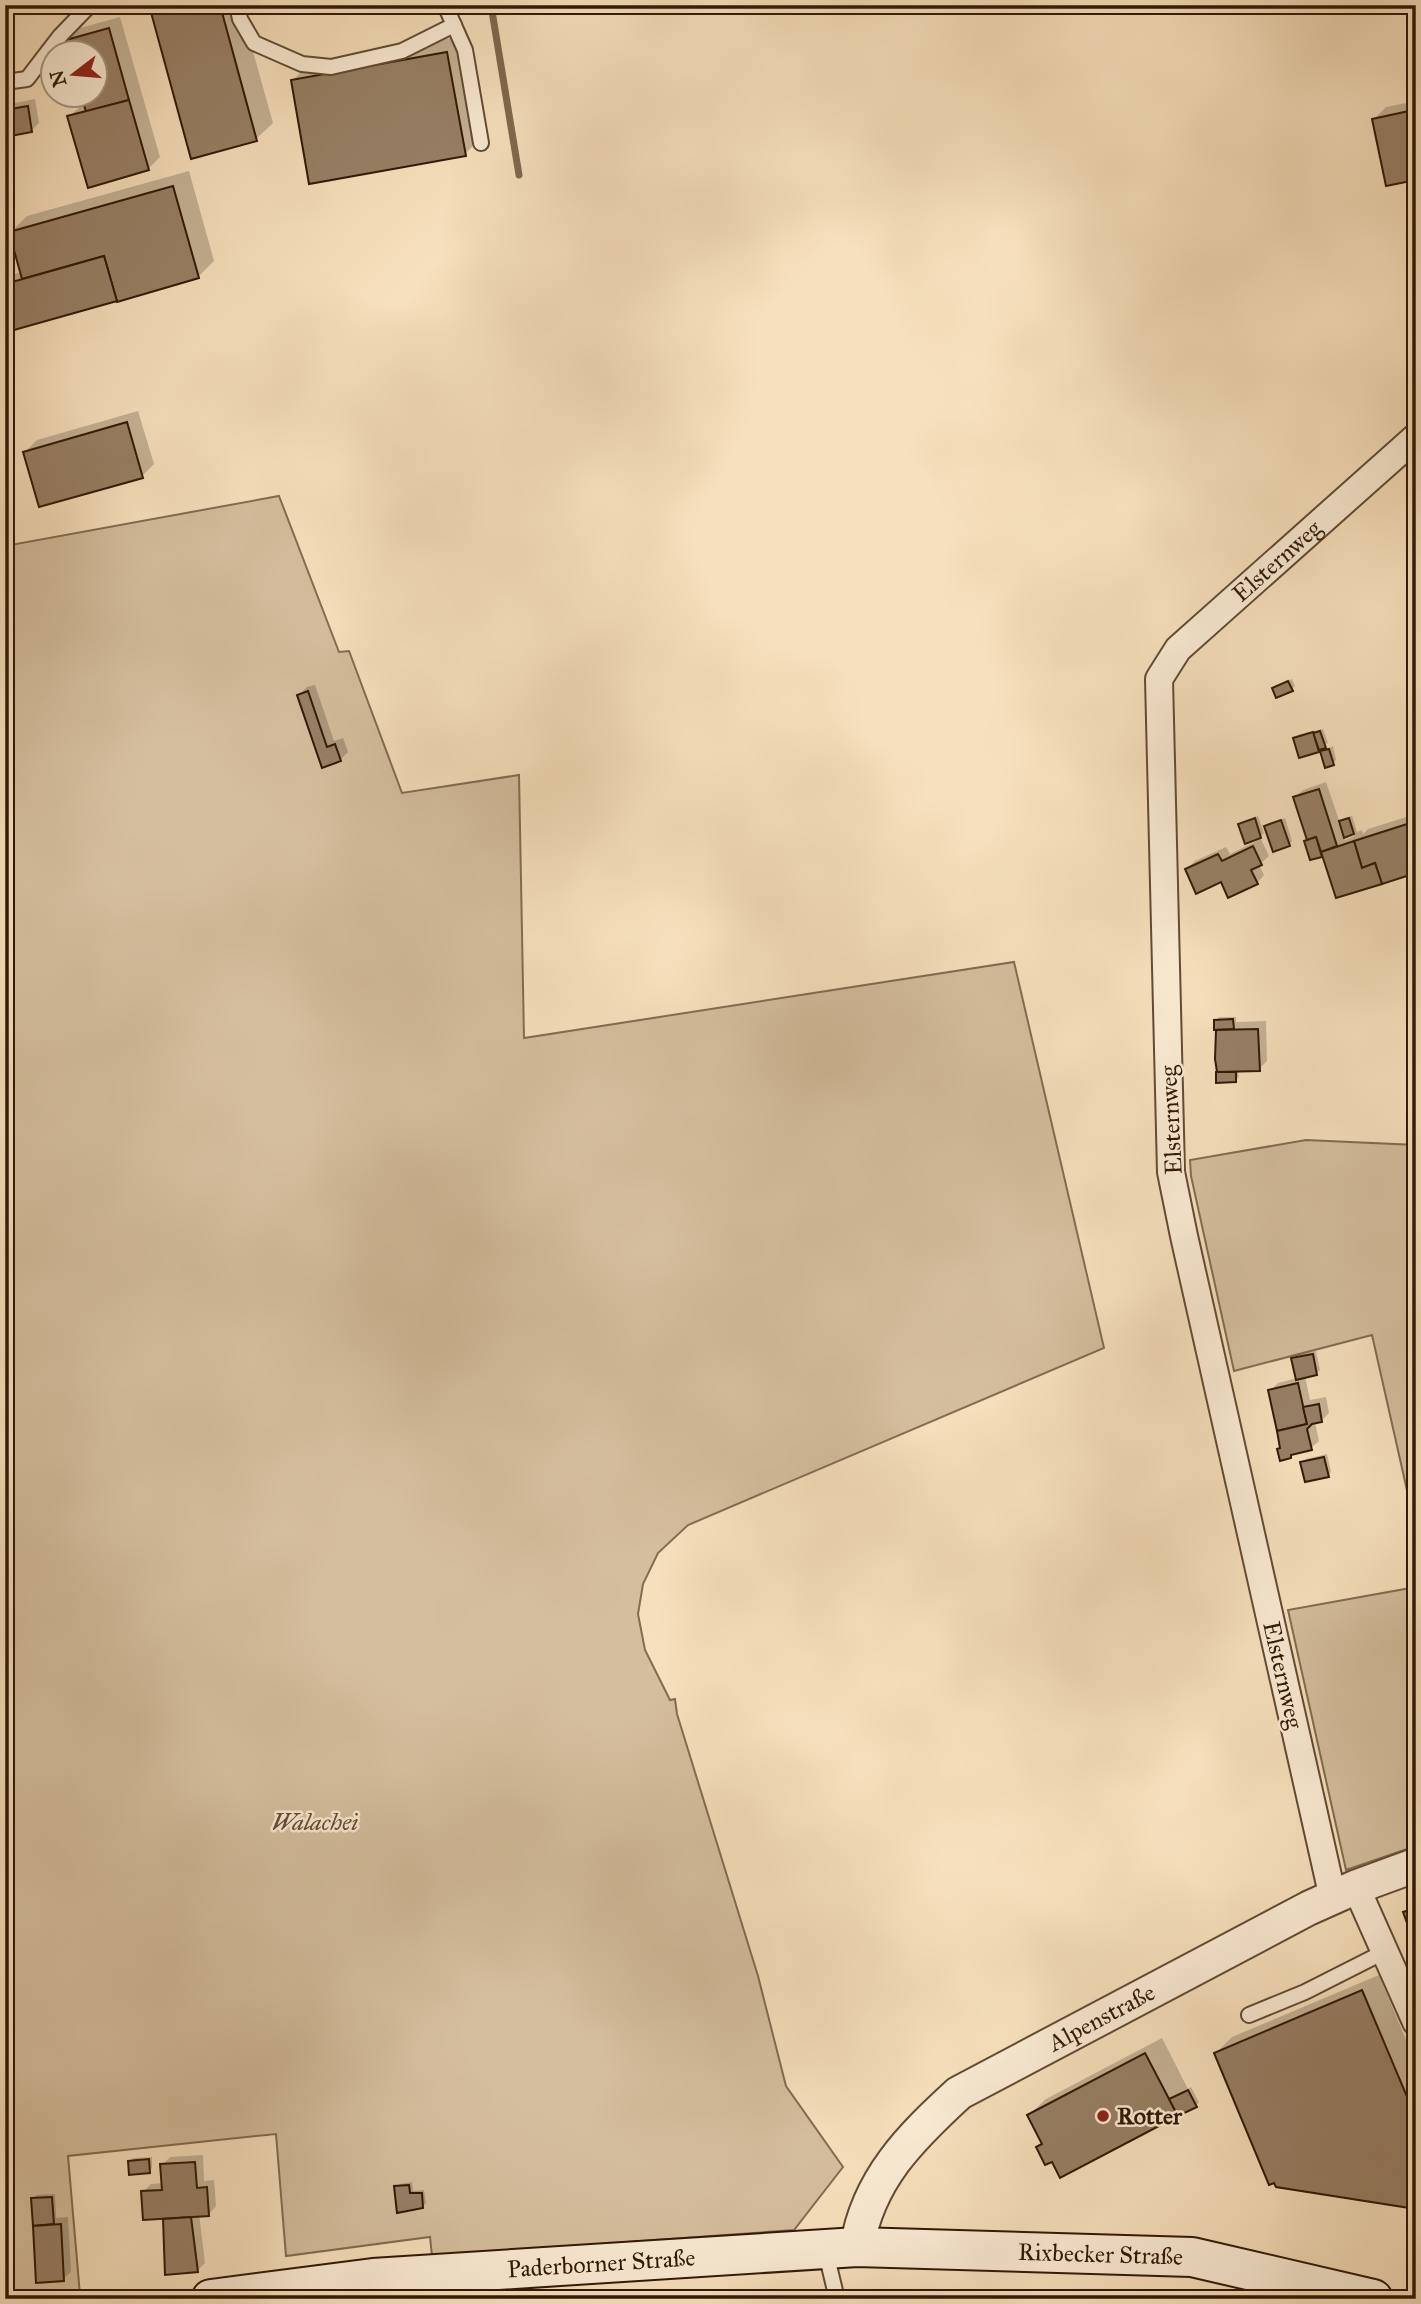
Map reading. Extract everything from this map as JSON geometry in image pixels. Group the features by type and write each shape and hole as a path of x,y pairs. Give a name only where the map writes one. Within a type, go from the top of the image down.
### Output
{"main road":[{"name":"Paderborner Straße","path":"211,2299 373,2278 841,2247"},
{"name":"Rixbecker Straße","path":"841,2247 1192,2257 1373,2299"}],"street":[{"name":"Elsternweg","path":"1416,437 1178,649 1159,679 1171,1172 1187,1250 1345,1892 1384,1952 1416,2022"},
{"name":"Alpenstraße","path":"841,2247 860,2230 877,2186 913,2135 959,2093 1111,2011 1345,1892 1416,1865"}],"lane":[{"path":"5,82 27,79 60,36 90,5"},
{"path":"237,5 240,19 254,43 302,64 331,67 402,51 454,25"},
{"path":"444,5 465,50 481,143"},
{"path":"1249,2015 1306,1992 1384,1952"},
{"path":"837,2299 841,2247"}],"green space":[{"name":"Walachei","path":"279,496 339,652 349,651 402,793 519,775 524,1038 1014,962 1104,1348 688,1525 658,1553 643,1584 638,1614 645,1650 670,1700 675,1699 677,1714 758,1976 786,2086 843,2167 794,2230 432,2256 430,2237 286,2256 276,2134 68,2156 80,2295 5,2299 5,546"},
{"path":"1306,1140 1416,1145 1416,1507 1411,1508 1372,1335 1234,1371 1191,1176 1190,1160"},
{"path":"1416,1587 1416,1846 1346,1870 1288,1610"}],"building":[{"path":"149,5 220,5 257,141 191,159"},
{"path":"109,28 129,100 108,106 108,38 73,38"},
{"path":"447,52 466,156 309,184 291,80"},
{"path":"129,100 149,170 88,188 67,116 108,108 108,105"},
{"path":"28,106 32,132 5,137 5,110"},
{"path":"85,108 100,108 86,112"},
{"path":"1409,111 1416,144 1416,180 1386,186 1372,119"},
{"path":"173,186 199,278 117,302 104,256 22,279 9,232"},
{"path":"104,256 117,301 14,330 10,312 5,313 5,284"},
{"path":"127,422 143,478 39,507 23,452"},
{"path":"1288,681 1293,691 1276,698 1272,688"},
{"path":"308,691 327,747 335,744 341,761 322,768 297,695"},
{"path":"1320,731 1326,748 1319,750 1313,733"},
{"path":"1313,732 1319,752 1299,758 1293,738"},
{"path":"1329,749 1334,765 1325,768 1320,751"},
{"path":"1319,789 1337,846 1321,852 1316,837 1307,840 1293,797"},
{"path":"1255,818 1261,838 1245,844 1238,824"},
{"path":"1349,818 1354,834 1344,838 1339,821"},
{"path":"1281,820 1290,846 1273,852 1264,826"},
{"path":"1407,824 1416,854 1416,873 1382,884 1375,863 1362,868 1354,841"},
{"path":"1316,837 1322,857 1310,860 1304,841"},
{"path":"1354,841 1362,868 1375,863 1382,884 1336,898 1321,852"},
{"path":"1253,846 1262,865 1251,870 1258,884 1228,898 1221,882 1196,894 1185,869 1218,854 1222,861"},
{"path":"1233,1019 1234,1029 1214,1030 1214,1020"},
{"path":"1258,1029 1260,1071 1217,1072 1216,1030"},
{"path":"1216,1072 1236,1072 1236,1082 1216,1083"},
{"path":"1313,1354 1317,1375 1296,1380 1291,1358"},
{"path":"1298,1383 1307,1424 1277,1431 1268,1390"},
{"path":"1319,1404 1322,1422 1312,1424 1307,1429 1312,1450 1280,1461 1277,1431 1307,1424 1303,1407"},
{"path":"1324,1457 1329,1477 1305,1482 1300,1462"},
{"path":"1416,1908 1416,1948 1403,1912"},
{"path":"1362,1990 1416,2118 1416,2209 1276,2187 1274,2183 1269,2185 1214,2053"},
{"name":"Rotter","path":"1145,2053 1178,2116 1060,2178 1052,2162 1045,2165 1036,2147 1042,2144 1027,2115"},
{"path":"1188,2090 1197,2107 1178,2116 1169,2099"},
{"path":"149,2159 150,2173 129,2175 128,2161"},
{"path":"195,2162 197,2188 207,2187 209,2216 143,2220 141,2191 162,2190 160,2164"},
{"path":"409,2185 410,2193 422,2193 423,2208 397,2213 394,2186"},
{"path":"52,2197 54,2224 33,2226 31,2198"},
{"path":"191,2217 198,2272 165,2275 163,2219"},
{"path":"61,2224 64,2281 36,2283 33,2226"}],"waterway":[{"path":"491,5 519,175"}],"place":[{"name":"Rotter","path":"1103,2116"}]}
